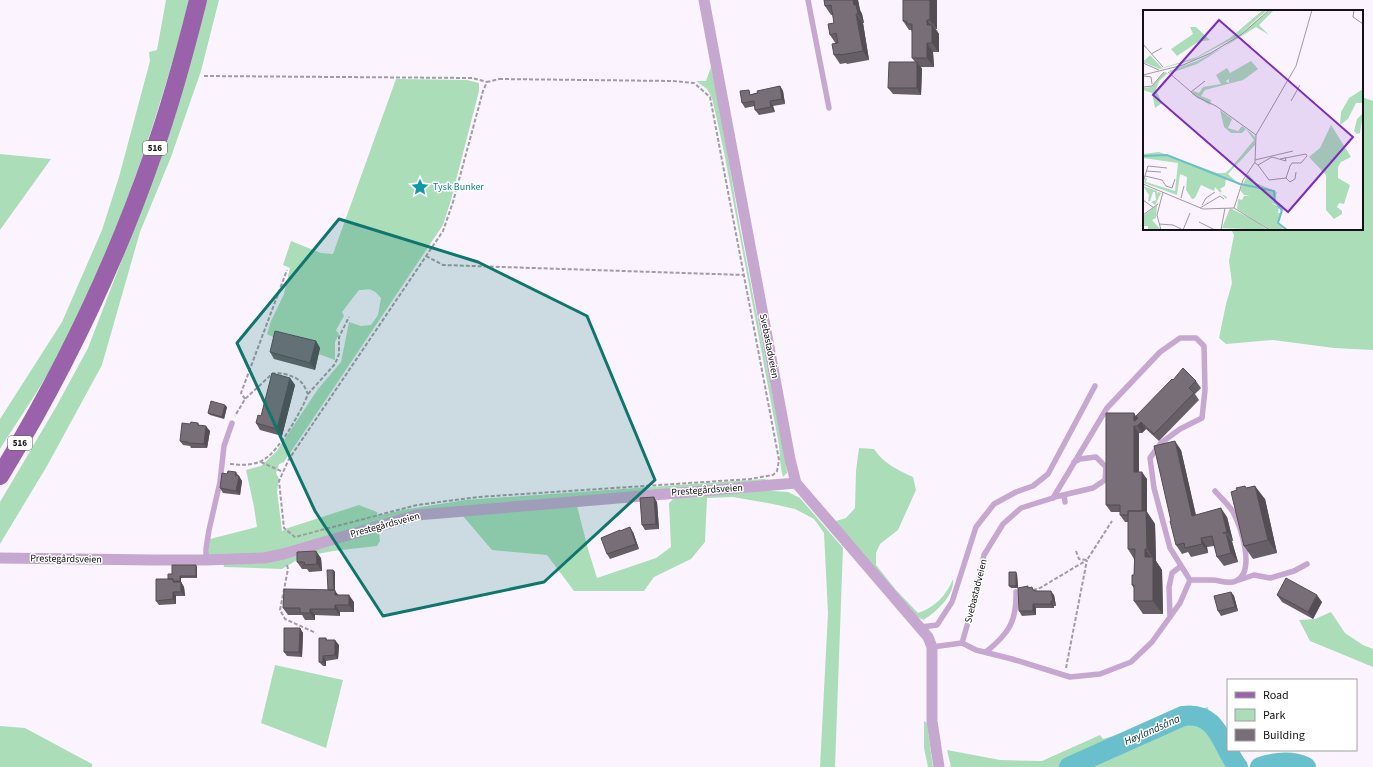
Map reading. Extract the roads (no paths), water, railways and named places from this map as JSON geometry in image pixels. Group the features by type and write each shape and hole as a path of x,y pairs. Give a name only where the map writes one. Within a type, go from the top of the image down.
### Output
{"main road":[{"name":"516","path":"0,476 40,409 74,343 98,292 125,228 156,146 184,56 198,0"}],"street":[{"name":"Svebastadveien","path":"704,0 796,483 928,637 932,647 932,721 939,767"},
{"name":"Prestegårdsveien","path":"0,558 206,560 264,558 283,554 417,515 796,483"}],"lane":[{"path":"808,0 829,108"},
{"path":"1054,498 1107,408 1160,352 1180,338 1196,338 1204,346 1205,390 1202,418 1180,429 1161,443 1150,458 1154,488 1170,548 1190,580"},
{"path":"921,627 937,625 952,602 976,527 994,504 1016,492 1033,486 1048,474 1095,386"},
{"path":"206,560 206,549 220,482 225,439 232,423"},
{"name":"Svebastadveien","path":"962,643 973,605 984,555 1004,524 1021,508 1093,488 1105,480 1106,467 1096,457 1080,459 1074,462"},
{"path":"1215,491 1233,512 1243,539 1247,562 1244,573 1237,581"},
{"path":"1064,495 1065,502"},
{"path":"1190,580 1213,580 1227,582 1237,581 1254,575 1270,578 1294,571 1307,564"},
{"path":"1170,617 1169,587 1172,573 1181,566"},
{"path":"932,647 962,643 976,650 1012,659 1064,676 1070,677 1100,674 1131,662 1152,642 1180,602 1190,580"},
{"path":"986,652 1000,640 1012,624 1016,602 1016,592"}],"waterway":[{"name":"Høylandsåna","path":"1069,767 1183,716 1195,716 1212,724 1227,749"},
{"name":"Høylandsåna","path":"1228,751 1238,767"},
{"name":"Høylandsåna","path":"1260,767 1283,762 1295,763 1306,767"}],"place":[{"name":"Tysk Bunker","path":"420,187"}]}
